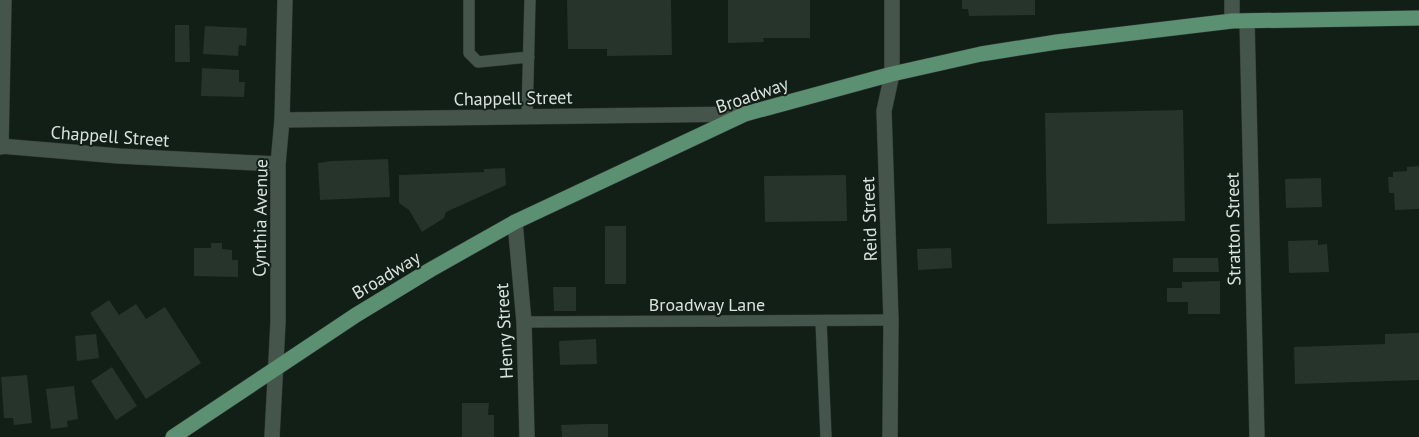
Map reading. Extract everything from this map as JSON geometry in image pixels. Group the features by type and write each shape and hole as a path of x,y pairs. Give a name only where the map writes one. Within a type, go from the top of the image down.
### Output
{"main road":[{"name":"Broadway","path":"173,437 356,315 515,222 745,114 892,74 981,54 1057,42 1232,21 1419,18"}],"street":[{"path":"0,146 4,0"},
{"name":"Cynthia Avenue","path":"272,437 278,322 278,164 282,120 285,0"},
{"name":"Reid Street","path":"890,437 891,320 884,112 892,74 892,0"},
{"path":"1232,0 1232,21"},
{"name":"Stratton Street","path":"1247,21 1257,437"},
{"name":"Chappell Street","path":"282,120 745,114"},
{"name":"Chappell Street","path":"0,146 119,156 278,164"},
{"name":"Henry Street","path":"515,222 524,322 527,437"}],"lane":[{"path":"469,0 469,53 478,62 529,57"},
{"path":"527,116 530,0"},
{"name":"Broadway Lane","path":"524,322 891,320"},
{"path":"821,321 826,437"}],"building":[{"path":"567,0 671,0 672,55 607,56 607,49 568,49"},
{"path":"728,0 810,0 810,38 763,38 764,42 728,43"},
{"path":"962,0 1035,0 1035,15 969,16 968,9 962,9"},
{"path":"175,25 189,25 190,62 175,62"},
{"path":"205,26 247,28 246,46 239,45 238,56 203,54"},
{"path":"202,68 239,70 239,82 245,82 244,97 201,96"},
{"path":"1183,110 1185,221 1047,224 1045,113"},
{"path":"388,159 390,197 320,200 318,163"},
{"path":"1419,166 1419,209 1395,210 1394,193 1389,193 1388,177 1393,177 1393,172 1407,171 1407,167"},
{"path":"505,168 506,185 446,212 444,218 422,232 409,210 399,203 399,175 484,172 484,169"},
{"path":"846,175 847,221 765,222 764,176"},
{"path":"1321,178 1322,207 1286,208 1285,179"},
{"path":"605,226 626,226 626,284 605,284"},
{"path":"1318,240 1318,245 1327,244 1329,272 1289,273 1288,241"},
{"path":"211,243 222,243 222,249 232,250 232,260 238,260 238,277 194,276 194,248 211,248"},
{"path":"951,248 952,268 918,270 917,249"},
{"path":"1173,258 1218,258 1219,272 1173,272"},
{"path":"1220,281 1220,314 1188,314 1188,302 1167,302 1167,288 1182,288 1182,282"},
{"path":"553,287 576,287 576,311 554,311"},
{"path":"109,300 119,315 136,304 146,319 165,307 201,363 146,399 90,313"},
{"path":"1419,333 1419,380 1295,384 1294,347 1385,344 1385,334"},
{"path":"96,334 99,358 77,361 75,336"},
{"path":"596,339 597,364 560,365 559,341"},
{"path":"112,367 137,406 116,420 91,381"},
{"path":"27,375 32,423 14,425 13,418 4,418 1,377"},
{"path":"74,386 78,419 67,421 68,427 51,429 46,389"},
{"path":"462,403 489,403 488,415 494,415 494,437 462,437"},
{"path":"608,424 608,437 562,437 561,425"}]}
